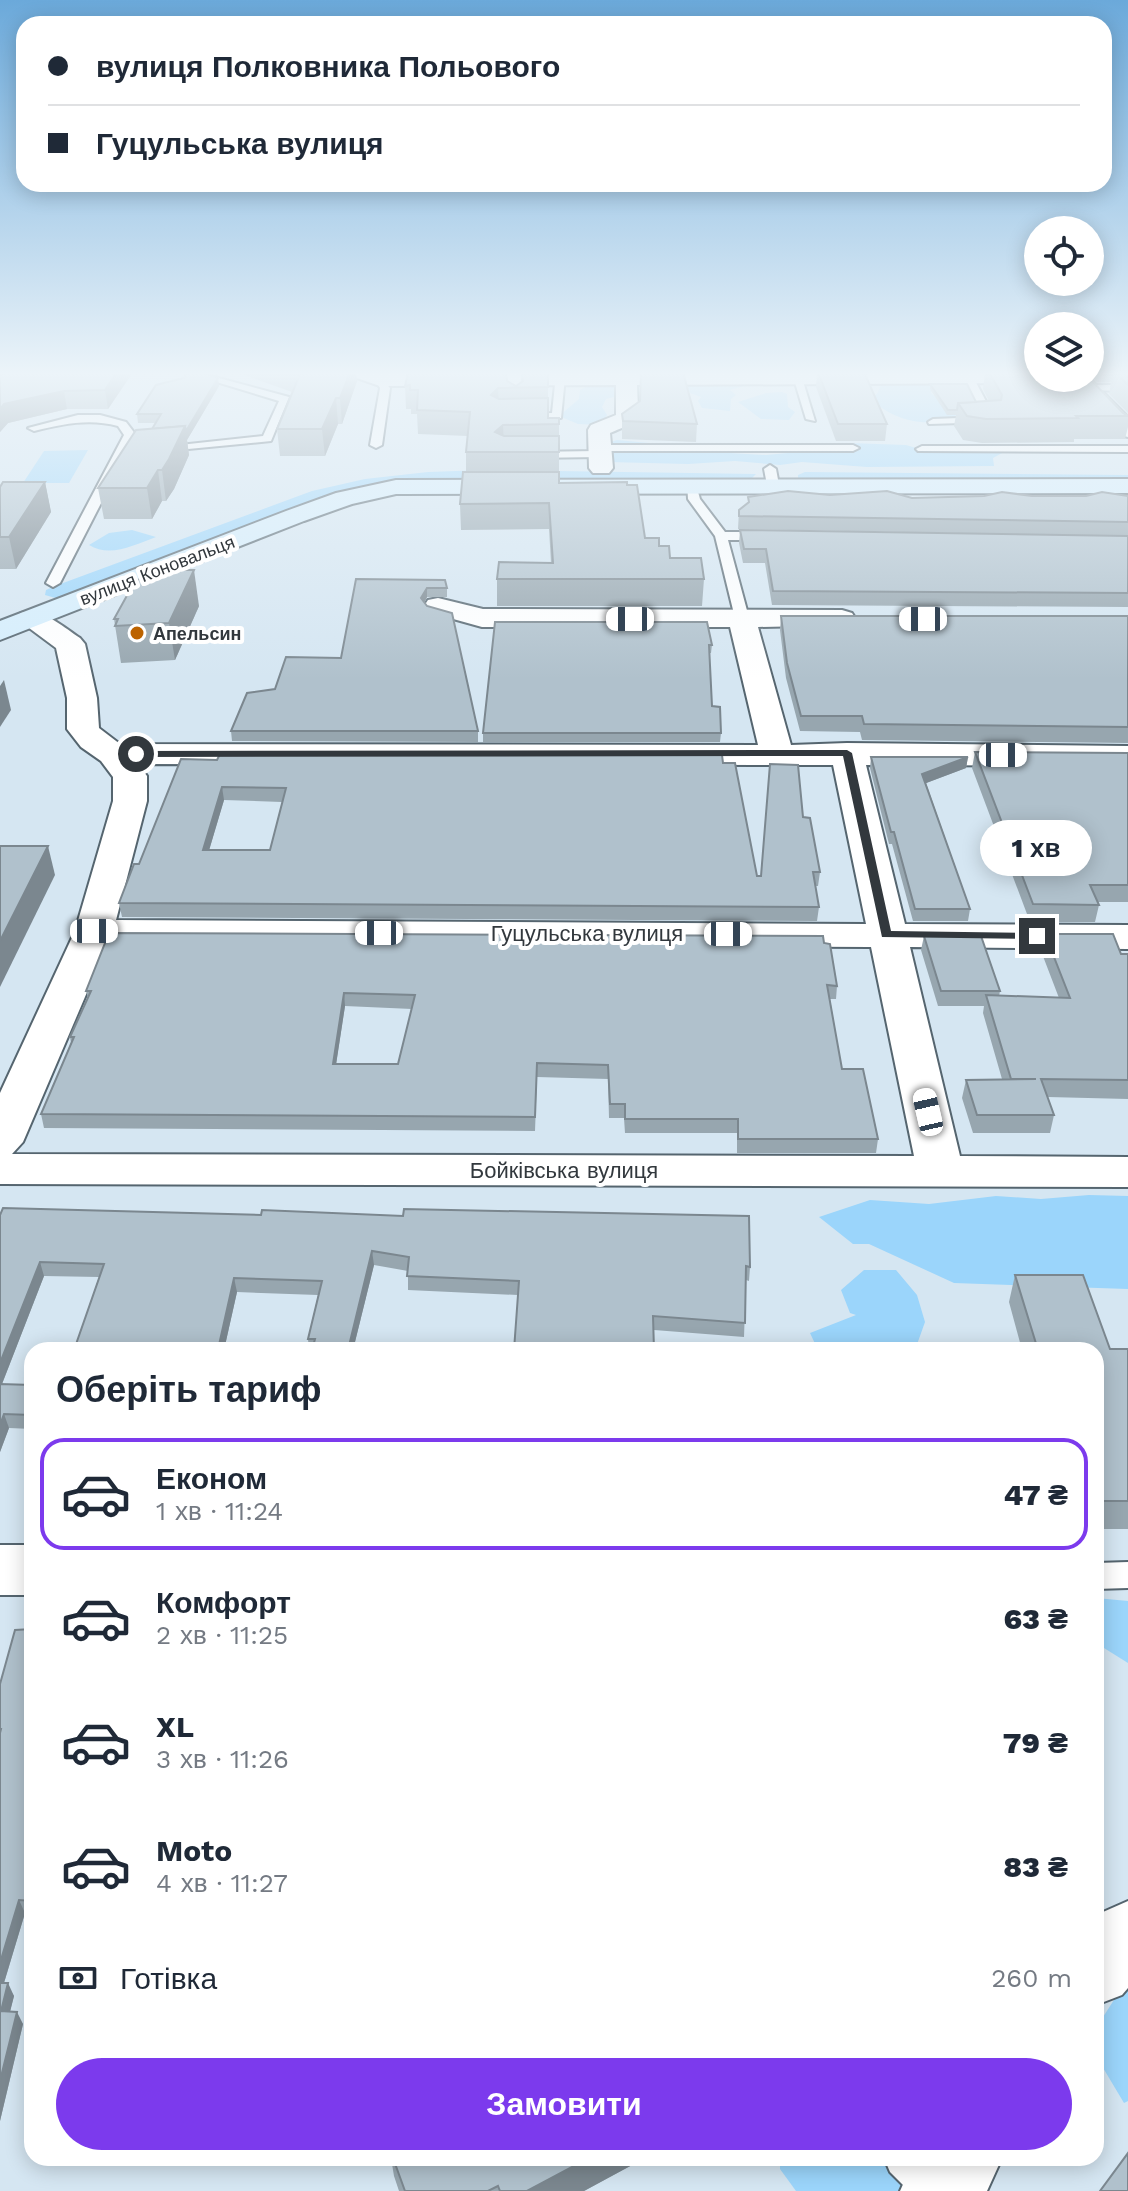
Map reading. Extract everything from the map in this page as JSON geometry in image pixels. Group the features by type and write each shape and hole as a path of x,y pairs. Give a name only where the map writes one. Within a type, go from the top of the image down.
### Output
{"main road":[{"name":"вулиця Коновальця","path":"277,497 344,480 385,474"},
{"name":"вулиця Коновальця","path":"748,474 1128,486"},
{"name":"вулиця Коновальця","path":"21,605 372,491 430,485 691,484 772,477 968,474"},
{"name":"вулиця Коновальця","path":"0,631 21,605 53,583 81,572"}],"street":[{"path":"0,1142 94,931 130,801 130,776 113,754 92,740 83,729 82,698 70,644 21,605"},
{"path":"438,606 482,618 863,619"},
{"path":"742,618 748,654 771,724 776,753"},
{"path":"113,754 847,753 1128,756"},
{"path":"847,753 941,1172"},
{"name":"Гуцульська вулиця","path":"94,931 1128,937"},
{"name":"Бойківська вулиця","path":"0,1169 1128,1172"},
{"path":"0,1570 24,1570"},
{"path":"1104,1961 1128,1937"},
{"path":"939,2191 957,2166"}],"lane":[{"path":"53,583 110,474"},
{"path":"691,484 694,499 721,536 742,618"},
{"path":"721,536 778,537"},
{"path":"1104,1576 1128,1575"},
{"path":"912,2166 939,2191"}],"shaded area":[{"path":"29,474 74,474 69,483 23,483"},
{"path":"408,474 756,474 749,481 377,485 59,599 45,595 46,590 55,586 312,491 365,479"},
{"path":"798,475 1128,475 1128,482 798,481"},
{"path":"132,530 156,537 114,550 89,545 109,533"},
{"path":"996,1196 1041,1199 1128,1196 1128,1289 954,1283 869,1244 853,1244 819,1217 870,1200 929,1204"},
{"path":"864,1270 896,1270 917,1295 925,1322 918,1342 814,1342 810,1333 856,1315 850,1313 841,1290"},
{"path":"1104,1599 1128,1601 1128,1663 1104,1648"},
{"path":"1128,1978 1128,2101 1124,2103 1104,2069 1104,2016"},
{"path":"780,2166 895,2166 904,2191 796,2191"}],"building":[{"path":"107,474 155,474 147,488 98,488"},
{"path":"463,474 559,474 559,483 627,482 627,485 637,485 645,538 659,538 659,546 669,546 670,558 701,558 704,579 497,579 499,562 553,563 549,503 460,504"},
{"path":"3,482 45,482 9,537 0,537 0,487"},
{"path":"788,491 830,495 887,491 912,498 984,496 1002,492 1032,496 1086,496 1102,492 1128,496 1128,522 739,516 739,510 749,502 748,497"},
{"path":"740,530 1128,536 1128,593 773,591 766,549 744,549"},
{"path":"161,570 194,570 169,623 115,626 118,619 114,619 135,581"},
{"path":"356,579 445,580 447,588 427,588 421,598 427,606 452,613 478,731 231,731 247,693 275,689 286,657 341,658"},
{"path":"781,616 1128,616 1128,727 864,724 862,716 801,716 787,663"},
{"path":"495,622 707,622 712,645 709,645 712,706 720,707 721,733 483,733"},
{"path":"975,752 1128,753 1128,885 1090,885 1099,905 1033,904"},
{"path":"220,754 722,755 723,763 735,763 757,876 761,876 770,764 798,765 803,817 810,818 820,872 813,872 819,907 119,903 134,864 139,864 181,759 217,760","holes":["222,787 286,788 270,850 203,850"]},
{"path":"871,757 968,757 922,774 970,909 915,909"},
{"path":"0,846 48,846 0,941"},
{"path":"109,933 823,936 824,943 830,944 837,986 827,985 842,1069 863,1069 878,1139 738,1139 738,1119 625,1119 625,1104 610,1104 608,1065 537,1063 535,1117 41,1114 91,991 86,991","holes":["344,993 415,995 398,1064 333,1064"]},
{"path":"1045,934 1113,934 1121,954 1128,954 1128,1080 1041,1079 1054,1115 977,1115 966,1080 1036,1079 1011,1079 986,995 1070,998"},
{"path":"924,936 981,936 1000,991 941,991"},
{"path":"3,1208 261,1215 262,1210 403,1216 404,1209 749,1216 750,1267 746,1266 745,1323 653,1316 654,1342 515,1342 519,1281 407,1276 409,1257 372,1251 350,1342 314,1342 315,1339 308,1339 322,1281 234,1278 220,1342 77,1342 104,1264 40,1262 0,1363 0,1215"},
{"path":"1015,1275 1083,1275 1110,1349 1128,1349 1128,1501 1104,1501 1104,1342 1036,1342"},
{"path":"0,1384 24,1385 24,1415 4,1414 0,1425"},
{"path":"24,1629 24,1900 19,1900 0,1963 0,1684 15,1630"},
{"path":"0,1983 8,1983 1,2011 17,2012 0,2081"},
{"path":"1128,2153 1128,2191 1100,2191"},
{"path":"396,2166 574,2166 527,2191 500,2191 498,2186 488,2191 405,2191"}],"place":[{"name":"Апельсин","path":"137,633"}],"route":[{"path":"136,754 847,753 886,935 1037,936"}]}
